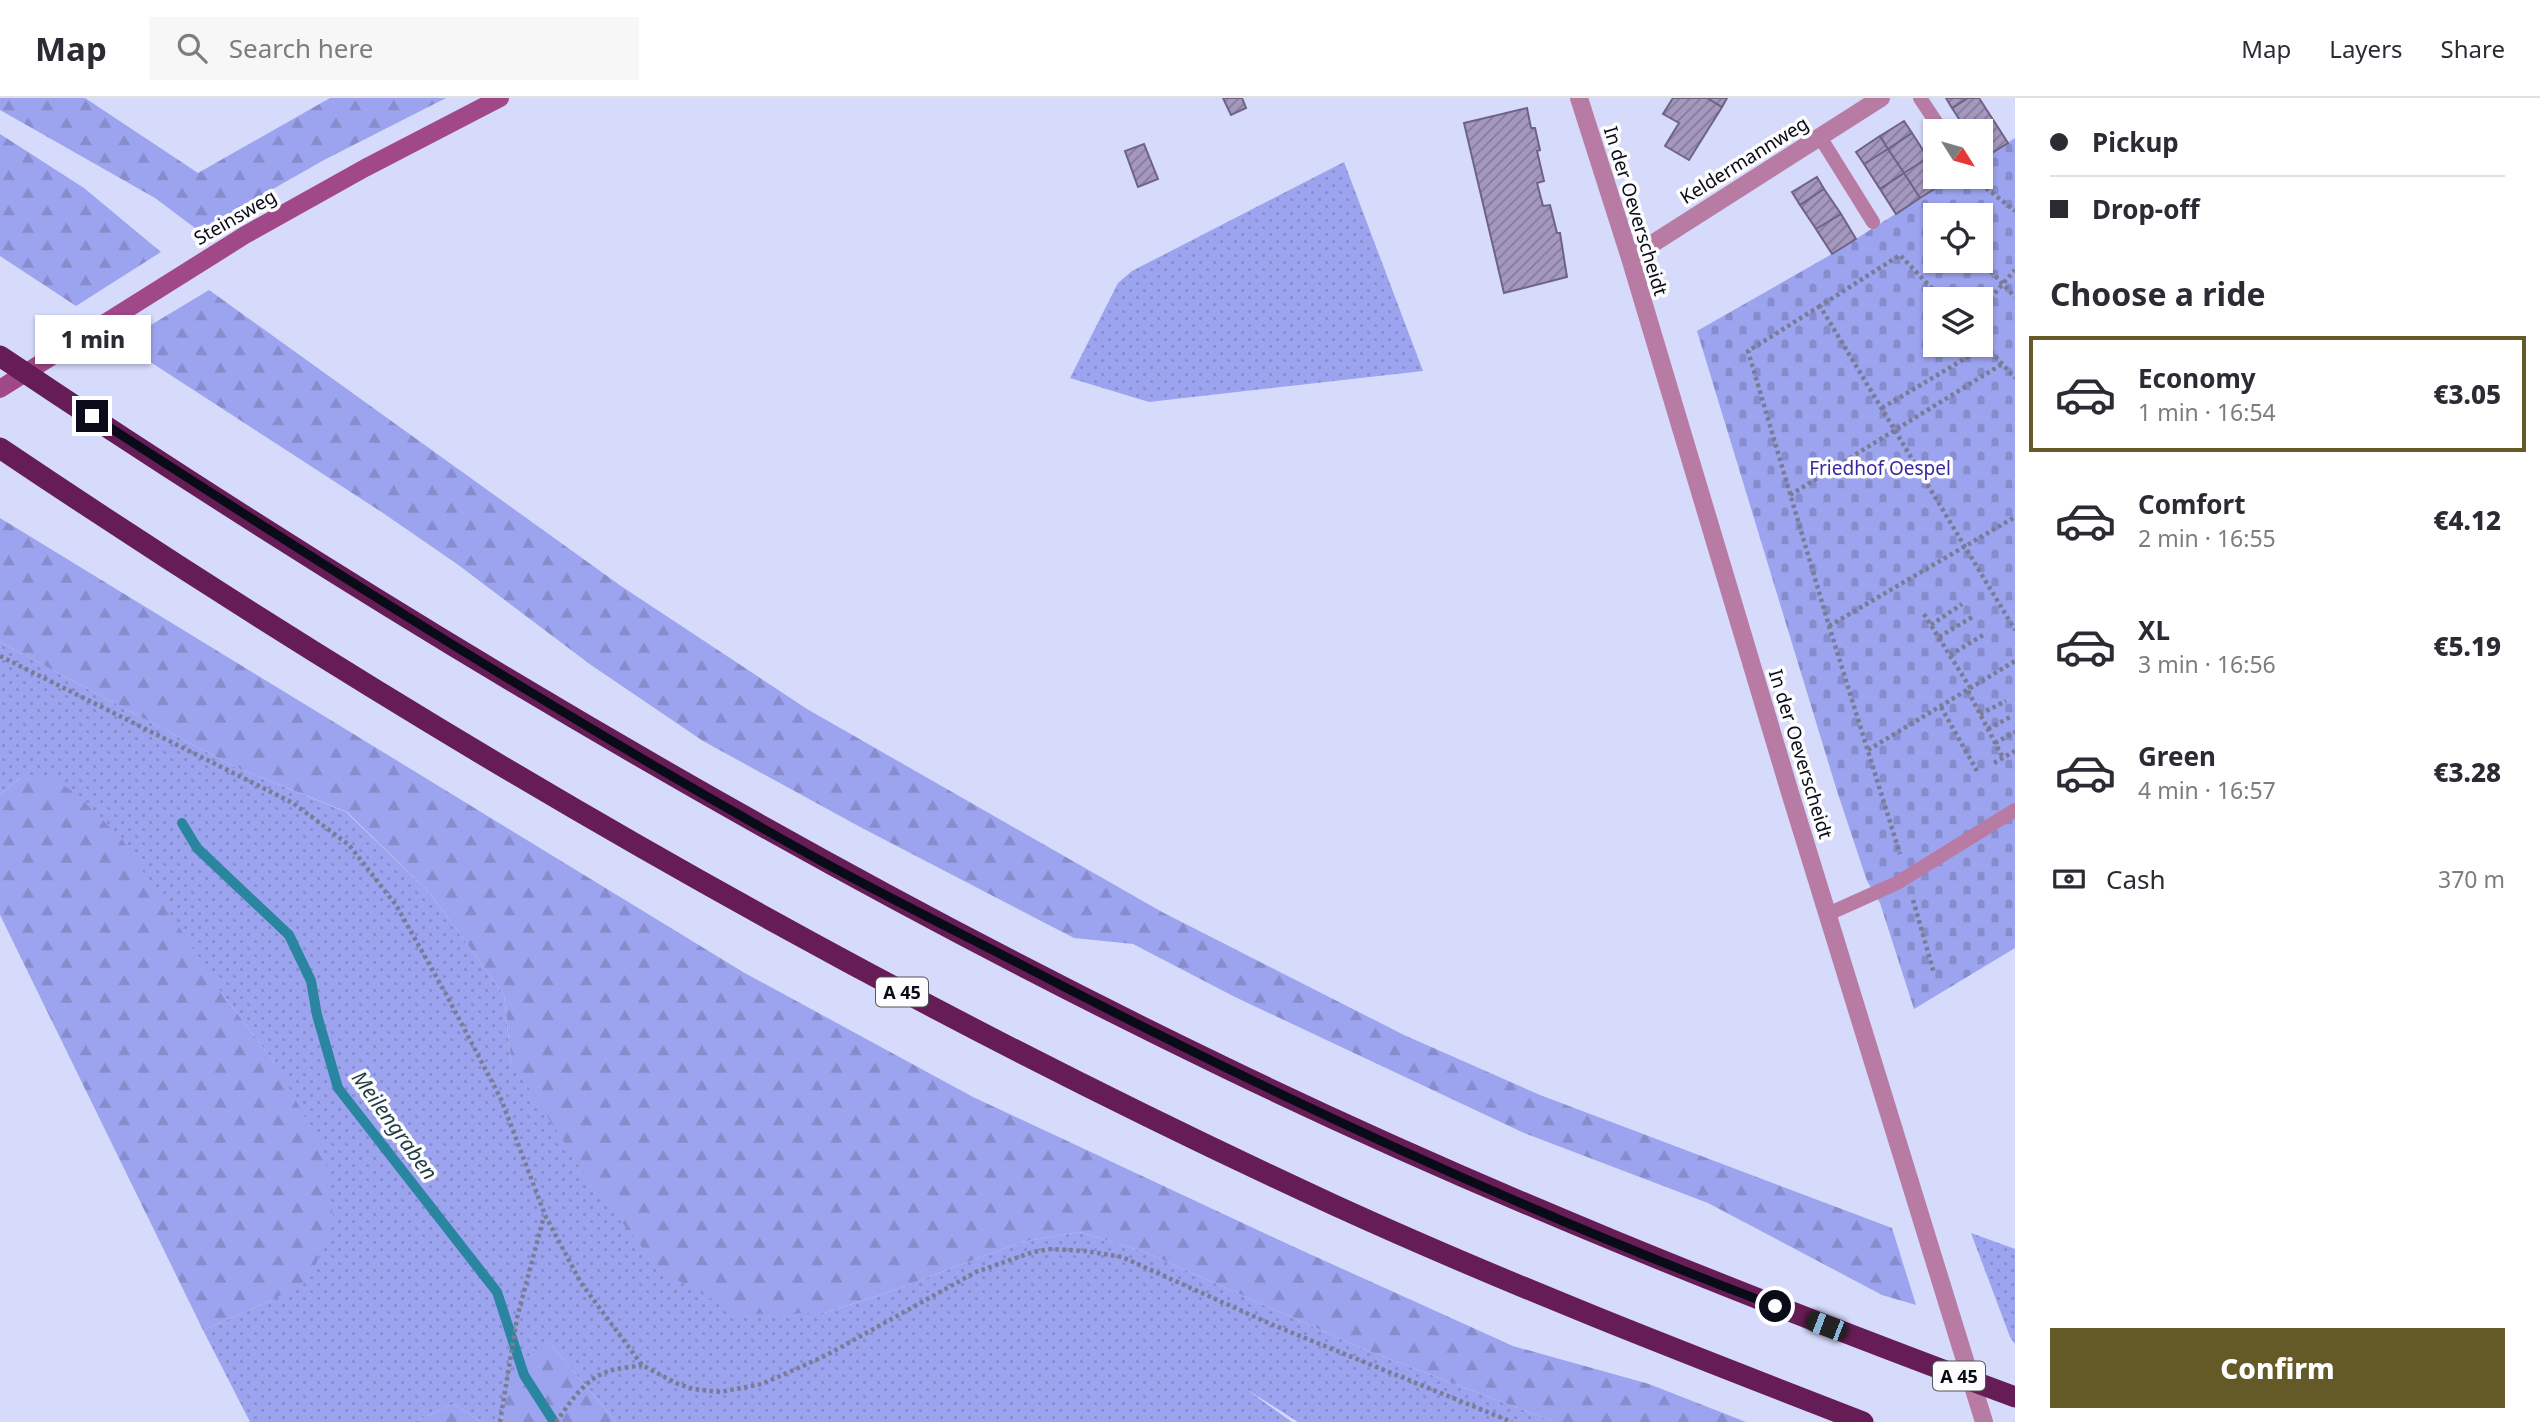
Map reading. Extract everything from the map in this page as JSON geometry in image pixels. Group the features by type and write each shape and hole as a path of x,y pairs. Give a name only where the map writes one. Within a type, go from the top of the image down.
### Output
{"highway":[{"name":"A 45","path":"0,356 244,515 614,743 829,865 1093,1002 1359,1131 1545,1213 1724,1287 2015,1396"},
{"name":"A 45","path":"0,448 285,632 434,724 663,861 926,1005 1336,1206 1616,1326 1863,1422"}],"main road":[{"name":"Steinsweg","path":"0,389 246,234 500,98"}],"street":[{"name":"In der Oeverscheidt","path":"1579,98 1984,1422"},
{"name":"Keldermannweg","path":"1630,258 1881,98"}],"lane":[{"path":"1920,98 1934,119"},
{"path":"1820,137 1873,222"},
{"path":"1828,914 1907,877 2015,810"}],"path":[{"path":"1987,189 2015,211"},
{"path":"1931,287 1900,254 1748,351 1934,973"},
{"path":"1993,296 2015,270"},
{"path":"1992,273 2015,297"},
{"path":"1820,306 2015,630"},
{"path":"1993,353 2015,378"},
{"path":"1882,408 1968,357"},
{"path":"1790,495 2003,364"},
{"path":"1829,626 2015,517"},
{"path":"1931,625 1962,604"},
{"path":"1924,614 1970,690 2003,758"},
{"path":"1938,637 1974,616"},
{"path":"1950,655 1985,634"},
{"path":"0,656 293,803 349,845 396,905 483,1065 501,1099 545,1215 581,1283 642,1365 676,1383 693,1389 720,1392 762,1384 825,1356 976,1272 1033,1252 1051,1249 1122,1257 1273,1325 1512,1422"},
{"path":"1868,750 2015,662"},
{"path":"1980,714 2006,701"},
{"path":"1941,707 1977,771"},
{"path":"1988,729 2012,716"},
{"path":"1995,743 2015,732"},
{"path":"1994,763 2015,751"},
{"path":"500,1422 517,1318 545,1215"},
{"path":"556,1422 589,1382 607,1371 642,1365"}],"green space":[{"path":"0,98 85,98 198,173 330,98 446,98 324,160 199,231 155,198 0,110"},
{"path":"0,134 84,188 161,252 76,306 0,256"},
{"name":"Friedhof Oespel","path":"2015,138 2015,948 1914,1009 1880,903 1867,881 1837,791 1697,331 1832,254 1935,189 1993,189 1993,152"},
{"path":"1344,162 1423,371 1149,402 1070,378 1118,283 1132,271"},
{"path":"209,290 621,586 807,709 1162,912 1404,1035 1540,1095 1892,1228 1916,1305 1882,1295 1708,1203 1524,1133 1235,997 1133,944 1074,938 862,828 703,741 591,665 457,564 383,513 121,343"},
{"path":"0,518 743,972 973,1097 1513,1346 1649,1384 1746,1422 1555,1422 1361,1348 1145,1252 1080,1232 1021,1242 886,1293 824,1313 739,1314 661,1271 589,1181 511,1060 504,995 430,893 347,812 233,766 0,642"},
{"path":"0,642 233,766 346,812 430,893 504,995 511,1061 824,1313 886,1293 1021,1242 1080,1232 1145,1252 1361,1348 1555,1422 1298,1422 1246,1389 1292,1422 616,1422 549,1342 499,1422 481,1422 454,1404 414,1422 250,1422 203,1330 272,1300 275,1063 221,992 21,778 0,794"},
{"path":"21,778 51,778 74,792 122,839 221,992 275,1063 324,1151 334,1222 310,1278 272,1300 203,1330 0,915 0,794"},
{"path":"1971,1233 2015,1249 2015,1344 2010,1337"},
{"path":"549,1342 616,1422 499,1422 502,1420 510,1369"},
{"path":"454,1404 481,1422 414,1422"}],"building":[{"path":"1223,98 1242,98 1246,108 1231,115"},
{"path":"1673,98 1707,98 1722,107 1689,160 1665,146 1679,123 1663,114"},
{"path":"1707,98 1727,98 1722,107"},
{"path":"1946,98 1968,98 1952,108"},
{"path":"1968,98 1979,98 1993,119 1959,119 1952,108"},
{"path":"1527,108 1540,150 1537,151 1544,181 1537,183 1543,206 1550,205 1557,233 1560,233 1567,277 1504,293 1464,123"},
{"path":"1993,120 2008,143 1993,152"},
{"path":"1904,121 1912,133 1888,149 1880,136"},
{"path":"1912,133 1923,150 1923,161 1904,173 1888,149"},
{"path":"1880,136 1888,149 1864,164 1856,152"},
{"path":"1144,144 1158,179 1138,187 1125,151"},
{"path":"1888,149 1904,173 1880,189 1864,164"},
{"path":"1923,161 1923,189 1934,189 1920,198 1904,173"},
{"path":"1904,173 1920,198 1896,214 1880,189"},
{"path":"1817,177 1824,189 1800,205 1792,192"},
{"path":"1824,189 1841,214 1816,229 1800,205"},
{"path":"1841,214 1856,239 1832,254 1816,229"}],"waterway":[{"name":"Meilengraben","path":"182,823 197,848 289,935 311,981 317,1015 338,1088 497,1292 524,1375 554,1422"}],"route":[{"path":"92,416 244,515 614,743 817,858 1093,1002 1359,1131 1545,1213 1775,1306"}]}
